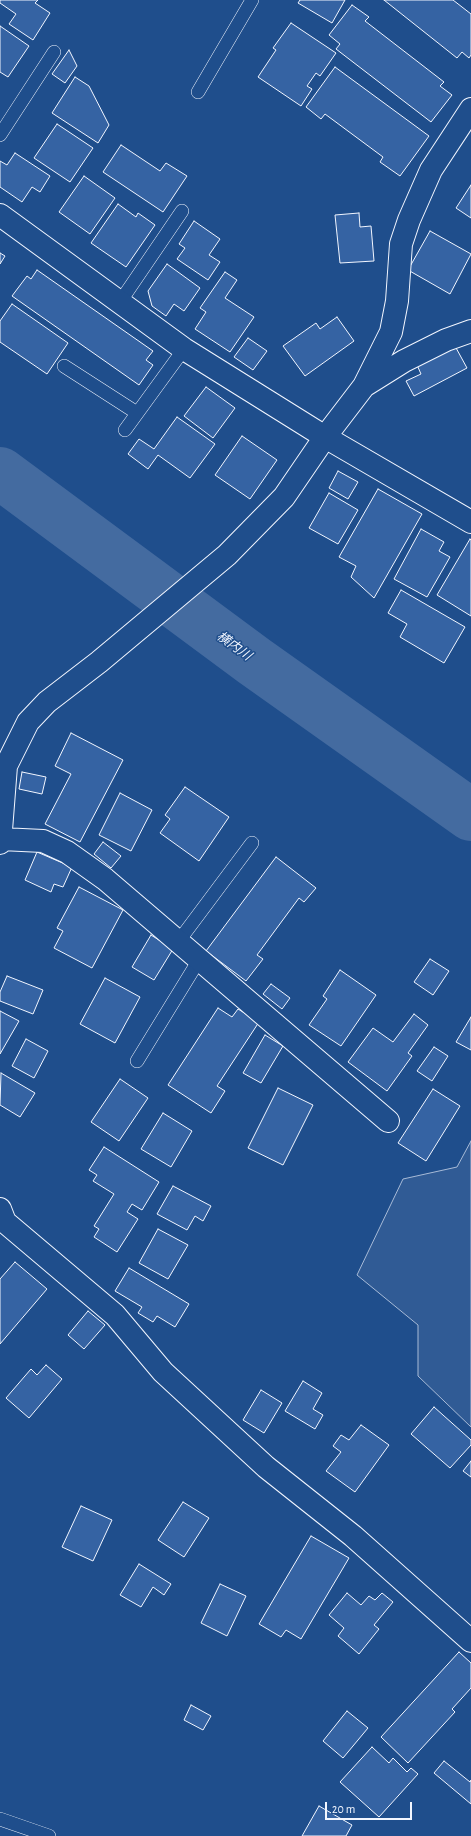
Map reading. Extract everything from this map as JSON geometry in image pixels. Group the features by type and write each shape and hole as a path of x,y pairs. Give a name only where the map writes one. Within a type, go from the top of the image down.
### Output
{"street":[{"path":"388,1121 105,879 67,852 43,841 1,841 6,766 28,722 47,702 99,662 227,555 284,497 325,437 364,386 390,332 397,301 401,244 409,220 431,170 471,109"},
{"path":"0,215 184,349 325,437 471,522"},
{"path":"364,386 404,360 446,340 471,331"},
{"path":"2,1220 114,1315 163,1372 266,1467 353,1536 471,1642"}],"lane":[{"path":"198,92 252,0"},
{"path":"0,134 54,52"},
{"path":"120,302 182,211"},
{"path":"125,430 184,349"},
{"path":"64,366 137,413"},
{"path":"178,942 252,844"},
{"path":"137,1061 199,960"},
{"path":"0,1819 49,1836"}],"shaded area":[{"path":"471,1141 471,1427 418,1376 418,1325 357,1275 403,1179 457,1167"}],"building":[{"path":"0,0 38,0 35,3 50,13 33,40 9,24 16,14 0,3"},
{"path":"300,0 345,0 332,23 298,3"},
{"path":"384,0 453,0 471,14 471,55 469,58 462,52 457,58"},
{"path":"352,5 369,17 365,21 444,82 440,86 452,95 431,122 336,49 340,44 329,35"},
{"path":"291,23 336,53 320,76 316,73 307,86 312,89 301,106 258,77 276,50 273,48"},
{"path":"0,26 29,46 8,77 0,72"},
{"path":"69,50 77,66 65,83 52,74"},
{"path":"335,67 429,136 400,176 380,162 383,157 325,114 321,119 306,107"},
{"path":"75,77 89,86 109,125 98,143 52,113"},
{"path":"57,124 93,148 70,182 34,158"},
{"path":"121,145 160,171 166,163 187,176 163,212 103,172"},
{"path":"15,153 50,176 40,192 32,187 22,202 0,187 0,161 7,165"},
{"path":"84,176 115,198 90,234 59,212"},
{"path":"471,185 471,218 456,208"},
{"path":"118,204 136,217 138,213 155,225 126,267 91,243"},
{"path":"359,213 360,227 371,226 374,261 340,263 335,215"},
{"path":"194,221 220,239 209,255 220,262 208,280 177,259 185,248 179,244"},
{"path":"430,231 471,254 450,294 408,270"},
{"path":"0,253 5,256 0,264"},
{"path":"167,264 200,288 184,311 174,304 166,316 152,306 148,291"},
{"path":"37,270 153,351 146,360 153,365 139,385 12,296 27,276 31,279"},
{"path":"225,272 237,280 225,298 254,317 230,352 195,329 206,312 200,308"},
{"path":"12,304 68,343 47,374 0,342 0,321"},
{"path":"337,317 354,341 305,376 283,346 316,323 320,329"},
{"path":"248,338 267,351 253,370 234,357"},
{"path":"455,346 467,368 414,396 406,381 421,374 417,365"},
{"path":"206,387 235,408 213,438 184,416"},
{"path":"177,417 215,444 190,478 158,455 148,469 128,454 139,439 154,449"},
{"path":"242,436 277,460 250,499 215,475"},
{"path":"338,471 358,482 348,499 329,488"},
{"path":"378,489 422,514 374,598 351,577 356,566 339,557"},
{"path":"329,493 358,510 338,544 309,528"},
{"path":"421,529 444,542 439,551 450,557 427,597 394,579"},
{"path":"470,539 471,540 471,616 437,595"},
{"path":"401,590 465,627 444,663 400,637 407,624 388,613"},
{"path":"71,733 123,760 80,842 45,824 71,774 55,766"},
{"path":"22,772 46,777 42,794 19,789"},
{"path":"185,787 229,817 199,861 160,833 170,819 165,815"},
{"path":"120,793 152,810 131,851 99,835"},
{"path":"103,842 121,856 111,868 94,854"},
{"path":"37,852 72,867 63,887 54,884 51,892 25,880"},
{"path":"276,857 316,888 304,902 299,898 257,955 263,959 246,981 206,951"},
{"path":"79,887 123,910 92,968 54,948 63,931 57,928"},
{"path":"151,935 173,949 154,980 132,967"},
{"path":"430,959 449,971 433,995 414,982"},
{"path":"340,970 376,995 341,1046 309,1025 327,999 323,996"},
{"path":"7,976 43,990 33,1014 0,1001 0,992"},
{"path":"105,978 140,997 115,1043 80,1024"},
{"path":"271,984 290,998 282,1009 263,994"},
{"path":"218,1008 232,1017 238,1009 259,1022 217,1086 225,1091 211,1113 168,1085"},
{"path":"0,1011 19,1021 0,1054"},
{"path":"414,1014 428,1025 408,1053 412,1056 387,1091 348,1062 373,1028 393,1042"},
{"path":"471,1017 471,1050 456,1042"},
{"path":"265,1035 283,1046 261,1083 243,1073"},
{"path":"26,1039 48,1051 34,1078 12,1066"},
{"path":"434,1047 448,1056 432,1081 417,1071"},
{"path":"1,1073 35,1093 20,1117 0,1105"},
{"path":"120,1079 148,1098 119,1141 91,1122"},
{"path":"278,1088 313,1105 283,1165 248,1148"},
{"path":"433,1089 460,1106 426,1161 398,1143"},
{"path":"163,1113 192,1131 171,1167 141,1149"},
{"path":"104,1147 159,1182 142,1210 132,1204 127,1212 138,1219 117,1252 94,1237 99,1229 94,1226 114,1194 93,1181 97,1175 89,1170"},
{"path":"173,1186 211,1206 203,1221 195,1216 187,1230 157,1214"},
{"path":"158,1229 188,1245 168,1279 139,1263"},
{"path":"15,1262 47,1289 0,1344 0,1279"},
{"path":"129,1268 189,1304 175,1327 157,1316 153,1322 138,1313 142,1307 115,1291"},
{"path":"88,1311 105,1325 84,1349 68,1335"},
{"path":"46,1365 62,1379 29,1418 6,1398 31,1369 37,1375"},
{"path":"303,1381 322,1393 313,1409 323,1415 315,1429 285,1411"},
{"path":"261,1390 282,1403 264,1433 243,1420"},
{"path":"434,1407 471,1440 471,1445 450,1468 411,1434"},
{"path":"361,1425 389,1445 355,1492 326,1471 341,1452 333,1446 341,1435 349,1440"},
{"path":"471,1461 471,1477 463,1471"},
{"path":"183,1502 209,1518 184,1557 158,1540"},
{"path":"81,1506 112,1520 93,1561 62,1547"},
{"path":"311,1536 349,1558 301,1639 286,1630 281,1637 259,1624"},
{"path":"139,1564 171,1584 164,1595 153,1587 141,1607 120,1595"},
{"path":"220,1584 246,1596 227,1636 201,1623"},
{"path":"347,1593 361,1605 369,1596 375,1600 382,1593 393,1602 374,1625 379,1629 359,1654 338,1636 344,1628 329,1615"},
{"path":"459,1652 471,1663 471,1688 452,1709 455,1712 408,1763 381,1737"},
{"path":"191,1705 211,1716 203,1730 184,1720"},
{"path":"347,1711 368,1728 343,1758 323,1741"},
{"path":"372,1747 389,1763 393,1758 407,1772 411,1768 418,1774 379,1817 340,1782"},
{"path":"444,1761 470,1782 471,1780 471,1804 434,1773"},
{"path":"319,1806 352,1825 346,1836 302,1836"}],"waterway":[{"name":"横内川","path":"0,473 254,661 471,815"}]}
